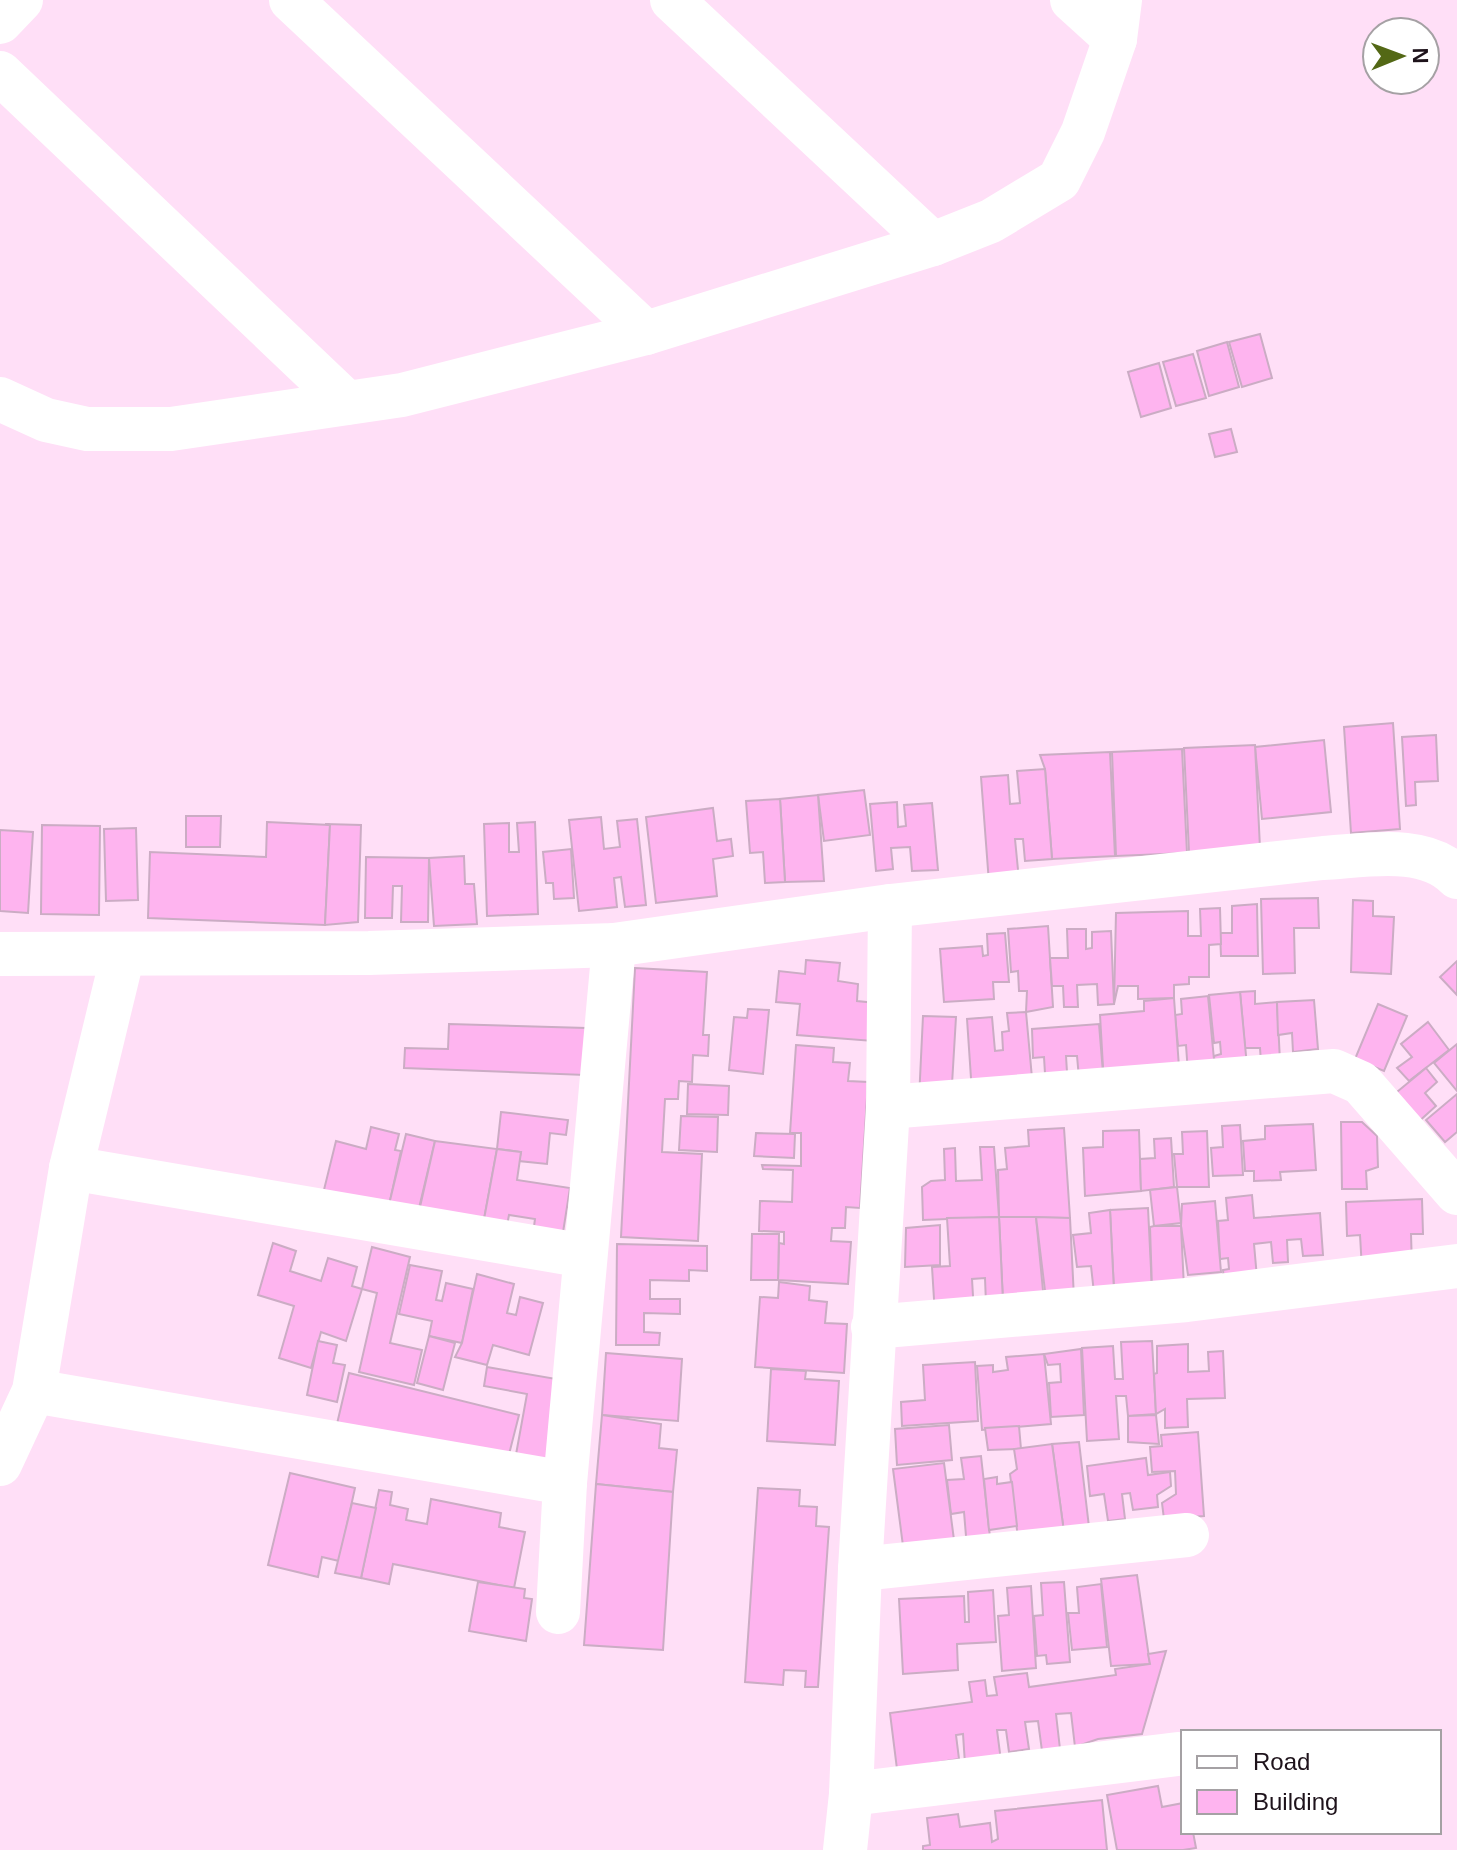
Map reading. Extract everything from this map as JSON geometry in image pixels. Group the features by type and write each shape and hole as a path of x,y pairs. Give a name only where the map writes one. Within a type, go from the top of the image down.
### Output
{"street":[{"path":"0,22 21,0"},
{"path":"291,0 646,333"},
{"path":"672,0 933,244"},
{"path":"0,399 46,420 87,429 171,429 402,395 646,333 933,244 991,221 1059,180 1083,132 1117,19 1072,0"},
{"path":"0,73 347,403"},
{"path":"0,954 369,953 614,945 890,906 1323,858 1393,854 1424,858 1457,877"},
{"path":"845,1850 851,1794 873,1327 888,1107 890,906"},
{"path":"558,1612 565,1483 614,945"},
{"path":"0,1464 34,1391 71,1168 123,954"},
{"path":"888,1107 1334,1071 1361,1083 1457,1193"},
{"path":"71,1168 585,1256"},
{"path":"873,1327 1187,1300 1457,1266"},
{"path":"34,1391 565,1483"},
{"path":"860,1569 1187,1535"},
{"path":"851,1794 1178,1754"}],"building":[{"path":"1260,334 1272,378 1242,387 1229,342"},
{"path":"1227,342 1239,387 1209,396 1197,351"},
{"path":"1193,354 1206,398 1176,406 1163,362"},
{"path":"1159,363 1171,408 1141,417 1128,372"},
{"path":"1231,429 1237,452 1215,457 1209,434"},
{"path":"1393,723 1400,829 1351,833 1344,727"},
{"path":"1436,735 1438,781 1415,782 1416,805 1406,806 1402,737"},
{"path":"1324,740 1331,812 1262,819 1255,747"},
{"path":"1255,745 1260,848 1189,852 1184,748"},
{"path":"1182,749 1187,853 1116,856 1112,752"},
{"path":"1110,752 1115,856 1052,859 1045,769 1040,755"},
{"path":"1045,769 1052,859 1025,861 1023,839 1015,839 1019,880 989,883 981,777 1008,775 1010,804 1020,803 1017,771"},
{"path":"864,790 870,835 824,841 818,795"},
{"path":"818,795 824,881 785,882 780,799"},
{"path":"780,799 785,882 765,883 763,852 750,853 746,801"},
{"path":"897,802 898,827 906,826 904,805 932,803 938,870 912,871 910,847 891,848 893,869 876,871 870,804"},
{"path":"713,808 717,841 731,839 733,856 713,859 717,896 656,903 646,817"},
{"path":"186,816 221,816 220,847 186,847"},
{"path":"601,817 604,849 620,847 617,821 637,819 646,905 625,907 621,877 614,878 617,907 579,911 569,820"},
{"path":"267,822 330,825 325,925 148,918 150,852 266,857"},
{"path":"535,822 538,914 487,916 484,824 509,823 509,852 519,852 517,823"},
{"path":"325,824 361,825 358,922 325,925 330,825"},
{"path":"42,825 100,826 99,915 41,914"},
{"path":"136,828 138,900 106,901 104,829"},
{"path":"0,830 33,832 28,913 0,911"},
{"path":"571,849 574,898 554,899 553,883 546,883 543,852"},
{"path":"464,856 465,884 474,884 477,924 434,926 429,858"},
{"path":"366,857 429,858 428,922 401,922 402,886 393,886 392,918 365,918"},
{"path":"1318,898 1319,928 1294,928 1295,973 1263,974 1261,899"},
{"path":"1353,900 1373,901 1373,916 1394,917 1391,974 1351,972"},
{"path":"1257,904 1258,956 1221,956 1220,933 1232,933 1232,906"},
{"path":"1220,908 1221,944 1209,945 1209,977 1189,977 1189,984 1174,985 1174,998 1138,999 1138,986 1118,986 1114,1004 1116,913 1188,911 1188,936 1201,936 1200,909"},
{"path":"1048,926 1053,1007 1026,1012 1027,991 1019,991 1018,971 1011,972 1008,929"},
{"path":"1067,929 1086,929 1086,949 1092,948 1092,932 1111,931 1114,1004 1098,1005 1097,984 1077,985 1078,1007 1064,1007 1063,986 1052,986 1050,958 1068,958"},
{"path":"1005,933 1009,982 993,982 994,999 944,1002 940,949 982,946 983,956 988,955 987,934"},
{"path":"806,960 840,963 838,981 858,984 857,1001 876,1003 873,1041 797,1035 800,1004 776,1002 779,971 805,974"},
{"path":"1457,961 1457,995 1440,977"},
{"path":"635,968 707,972 703,1035 709,1035 708,1056 693,1055 692,1082 679,1081 678,1099 665,1099 662,1152 702,1154 698,1241 621,1237"},
{"path":"1255,991 1255,1004 1277,1002 1280,1061 1261,1062 1260,1048 1245,1048 1240,992"},
{"path":"1240,992 1247,1066 1215,1070 1214,1056 1221,1054 1220,1042 1214,1043 1209,995"},
{"path":"1208,996 1215,1070 1188,1073 1186,1045 1178,1046 1175,1015 1182,1014 1181,999"},
{"path":"1174,998 1180,1081 1104,1085 1100,1015 1144,1011 1144,1001"},
{"path":"1314,1000 1318,1049 1293,1052 1292,1033 1278,1035 1277,1002"},
{"path":"1378,1004 1407,1016 1384,1071 1355,1059"},
{"path":"748,1009 769,1010 763,1074 729,1070 734,1017 747,1018"},
{"path":"1026,1012 1033,1089 972,1093 967,1019 992,1017 995,1051 1003,1050 1002,1032 1009,1031 1007,1013"},
{"path":"923,1016 956,1017 951,1101 919,1099"},
{"path":"1428,1022 1449,1050 1409,1081 1397,1068 1412,1057 1401,1044"},
{"path":"449,1024 586,1028 585,1075 404,1068 405,1048 448,1049"},
{"path":"1099,1024 1104,1085 1080,1089 1077,1056 1066,1056 1068,1088 1046,1090 1044,1057 1033,1058 1032,1029"},
{"path":"1457,1044 1457,1091 1434,1063"},
{"path":"796,1045 834,1048 833,1062 850,1063 848,1081 868,1082 860,1208 846,1207 845,1228 832,1228 831,1241 851,1242 848,1284 778,1280 779,1243 784,1244 784,1232 759,1231 760,1201 792,1202 793,1170 763,1169 762,1165 801,1166 801,1133 790,1133"},
{"path":"1426,1068 1437,1082 1425,1093 1436,1106 1416,1124 1392,1096"},
{"path":"688,1084 729,1086 728,1115 687,1114"},
{"path":"1457,1094 1457,1132 1445,1142 1426,1120"},
{"path":"501,1112 568,1120 566,1135 550,1133 547,1164 519,1161 521,1152 497,1149"},
{"path":"681,1116 718,1117 717,1152 679,1150"},
{"path":"1341,1122 1362,1122 1377,1136 1378,1167 1366,1171 1367,1189 1342,1189"},
{"path":"1313,1124 1316,1170 1280,1172 1281,1180 1254,1181 1254,1171 1245,1171 1243,1141 1265,1139 1265,1126"},
{"path":"1240,1125 1243,1175 1213,1176 1211,1148 1223,1147 1222,1126"},
{"path":"371,1127 399,1134 395,1150 401,1151 386,1219 321,1202 336,1141 366,1149"},
{"path":"1064,1128 1070,1218 999,1217 998,1170 1007,1169 1005,1148 1029,1146 1028,1130"},
{"path":"1139,1130 1141,1191 1085,1196 1083,1148 1103,1147 1103,1131"},
{"path":"1207,1131 1209,1187 1177,1187 1174,1154 1183,1154 1182,1132"},
{"path":"756,1133 795,1134 794,1158 754,1156"},
{"path":"406,1134 435,1141 415,1225 386,1217"},
{"path":"1171,1138 1174,1187 1141,1191 1140,1159 1155,1158 1154,1139"},
{"path":"435,1141 497,1149 482,1230 417,1220"},
{"path":"980,1147 994,1147 999,1217 923,1220 922,1187 931,1181 945,1180 944,1149 955,1148 956,1181 982,1180"},
{"path":"497,1149 521,1152 517,1180 570,1188 561,1245 532,1241 535,1219 509,1215 505,1236 482,1230"},
{"path":"1177,1187 1181,1223 1154,1226 1150,1190"},
{"path":"1252,1195 1254,1218 1320,1213 1323,1255 1303,1256 1301,1239 1287,1240 1288,1262 1273,1263 1271,1242 1254,1244 1258,1289 1225,1291 1223,1270 1229,1269 1228,1258 1220,1259 1218,1221 1228,1220 1226,1198"},
{"path":"1422,1199 1423,1234 1411,1234 1412,1267 1362,1269 1360,1235 1347,1236 1346,1202"},
{"path":"1215,1201 1221,1272 1188,1275 1181,1226 1182,1204"},
{"path":"1148,1208 1152,1289 1114,1291 1110,1210"},
{"path":"1110,1210 1114,1291 1094,1293 1091,1266 1077,1267 1073,1235 1091,1233 1089,1213"},
{"path":"999,1217 1036,1217 1044,1301 1003,1302"},
{"path":"999,1217 1003,1302 986,1304 985,1278 972,1279 974,1313 935,1315 932,1267 950,1266 947,1218"},
{"path":"1036,1217 1070,1218 1074,1298 1046,1299"},
{"path":"940,1225 940,1265 905,1267 906,1228"},
{"path":"1181,1226 1184,1288 1152,1289 1150,1227"},
{"path":"752,1234 779,1234 778,1280 751,1280"},
{"path":"273,1243 296,1251 290,1271 321,1281 328,1258 357,1267 352,1286 362,1289 346,1341 321,1332 311,1368 279,1358 294,1306 258,1295"},
{"path":"617,1244 707,1246 707,1271 689,1270 689,1281 650,1280 650,1299 680,1299 680,1314 644,1313 644,1332 660,1333 659,1345 616,1345"},
{"path":"372,1247 410,1257 390,1343 422,1350 414,1385 359,1372 377,1293 362,1289"},
{"path":"410,1265 442,1271 436,1300 442,1301 446,1283 473,1289 462,1343 429,1336 432,1321 399,1314"},
{"path":"477,1274 514,1284 507,1313 516,1315 520,1297 543,1303 529,1355 493,1345 487,1365 455,1357 462,1343"},
{"path":"779,1282 810,1286 809,1300 827,1302 825,1323 847,1324 844,1373 755,1367 760,1297 778,1298"},
{"path":"429,1336 455,1343 443,1390 417,1383"},
{"path":"318,1341 337,1345 333,1363 345,1365 337,1402 307,1395"},
{"path":"1152,1341 1156,1414 1128,1416 1126,1396 1116,1396 1119,1439 1087,1441 1082,1348 1113,1346 1115,1379 1123,1379 1121,1342"},
{"path":"1188,1344 1188,1372 1209,1371 1208,1352 1223,1351 1225,1398 1187,1399 1188,1427 1165,1428 1165,1409 1156,1414 1154,1374 1157,1373 1157,1346"},
{"path":"1081,1349 1084,1415 1051,1417 1049,1383 1061,1382 1060,1364 1048,1365 1044,1354"},
{"path":"606,1353 682,1359 678,1421 602,1415"},
{"path":"1044,1354 1051,1424 982,1430 977,1366 993,1365 993,1372 1008,1370 1006,1357"},
{"path":"975,1362 978,1421 902,1426 901,1402 925,1400 923,1365"},
{"path":"487,1367 562,1380 545,1477 513,1471 527,1394 484,1386"},
{"path":"771,1369 806,1371 805,1379 839,1381 835,1445 767,1441"},
{"path":"349,1373 519,1415 505,1470 336,1428"},
{"path":"602,1415 661,1424 659,1448 677,1450 673,1492 596,1484"},
{"path":"1156,1415 1159,1444 1128,1442 1128,1416"},
{"path":"949,1425 952,1460 897,1465 895,1429"},
{"path":"1019,1426 1021,1449 988,1450 985,1428"},
{"path":"1198,1432 1204,1516 1164,1519 1162,1503 1176,1494 1175,1471 1152,1472 1150,1447 1162,1446 1161,1435"},
{"path":"1079,1442 1089,1527 1064,1532 1052,1444"},
{"path":"1052,1444 1064,1532 1018,1538 1010,1474 1017,1469 1014,1449"},
{"path":"981,1456 991,1546 967,1548 964,1512 951,1514 947,1480 964,1479 961,1458"},
{"path":"1146,1458 1148,1475 1170,1472 1171,1486 1157,1495 1158,1507 1133,1510 1130,1493 1122,1494 1125,1519 1108,1521 1104,1494 1090,1496 1087,1466"},
{"path":"944,1463 954,1540 903,1546 893,1469"},
{"path":"290,1473 355,1488 339,1561 322,1557 318,1577 268,1565"},
{"path":"997,1477 997,1484 1012,1482 1017,1526 989,1530 984,1479"},
{"path":"596,1484 673,1492 663,1650 584,1645"},
{"path":"758,1488 800,1490 799,1506 817,1507 816,1526 829,1527 818,1687 805,1687 806,1671 784,1670 783,1685 745,1682"},
{"path":"379,1490 392,1492 390,1505 408,1509 406,1520 427,1524 431,1499 501,1513 499,1527 525,1532 514,1588 393,1564 389,1584 361,1578"},
{"path":"352,1503 376,1508 361,1578 335,1573"},
{"path":"1137,1575 1150,1664 1111,1666 1101,1579"},
{"path":"478,1582 525,1589 524,1598 532,1599 526,1641 469,1631"},
{"path":"1064,1582 1070,1662 1047,1664 1046,1655 1037,1656 1034,1616 1043,1615 1041,1583"},
{"path":"1101,1584 1107,1647 1072,1650 1068,1613 1079,1613 1077,1587"},
{"path":"1031,1586 1036,1668 1002,1671 998,1616 1009,1615 1007,1588"},
{"path":"993,1590 996,1642 957,1644 958,1670 903,1674 899,1599 964,1596 965,1622 969,1622 968,1592"},
{"path":"1166,1651 1142,1734 1098,1739 1075,1747 1071,1713 1056,1714 1060,1749 1042,1751 1038,1721 1025,1722 1029,1749 1009,1752 1006,1730 997,1730 1001,1761 965,1764 963,1734 956,1735 959,1759 897,1769 890,1713 972,1702 969,1682 985,1680 987,1696 997,1695 994,1677 1027,1673 1029,1687 1116,1675 1115,1669 1150,1664 1148,1654"},
{"path":"1158,1786 1162,1807 1181,1803 1181,1834 1193,1834 1196,1848 1117,1850 1107,1795"},
{"path":"1102,1800 1107,1850 923,1850 923,1846 930,1845 927,1818 958,1814 960,1827 990,1823 992,1842 998,1839 995,1811"}]}
